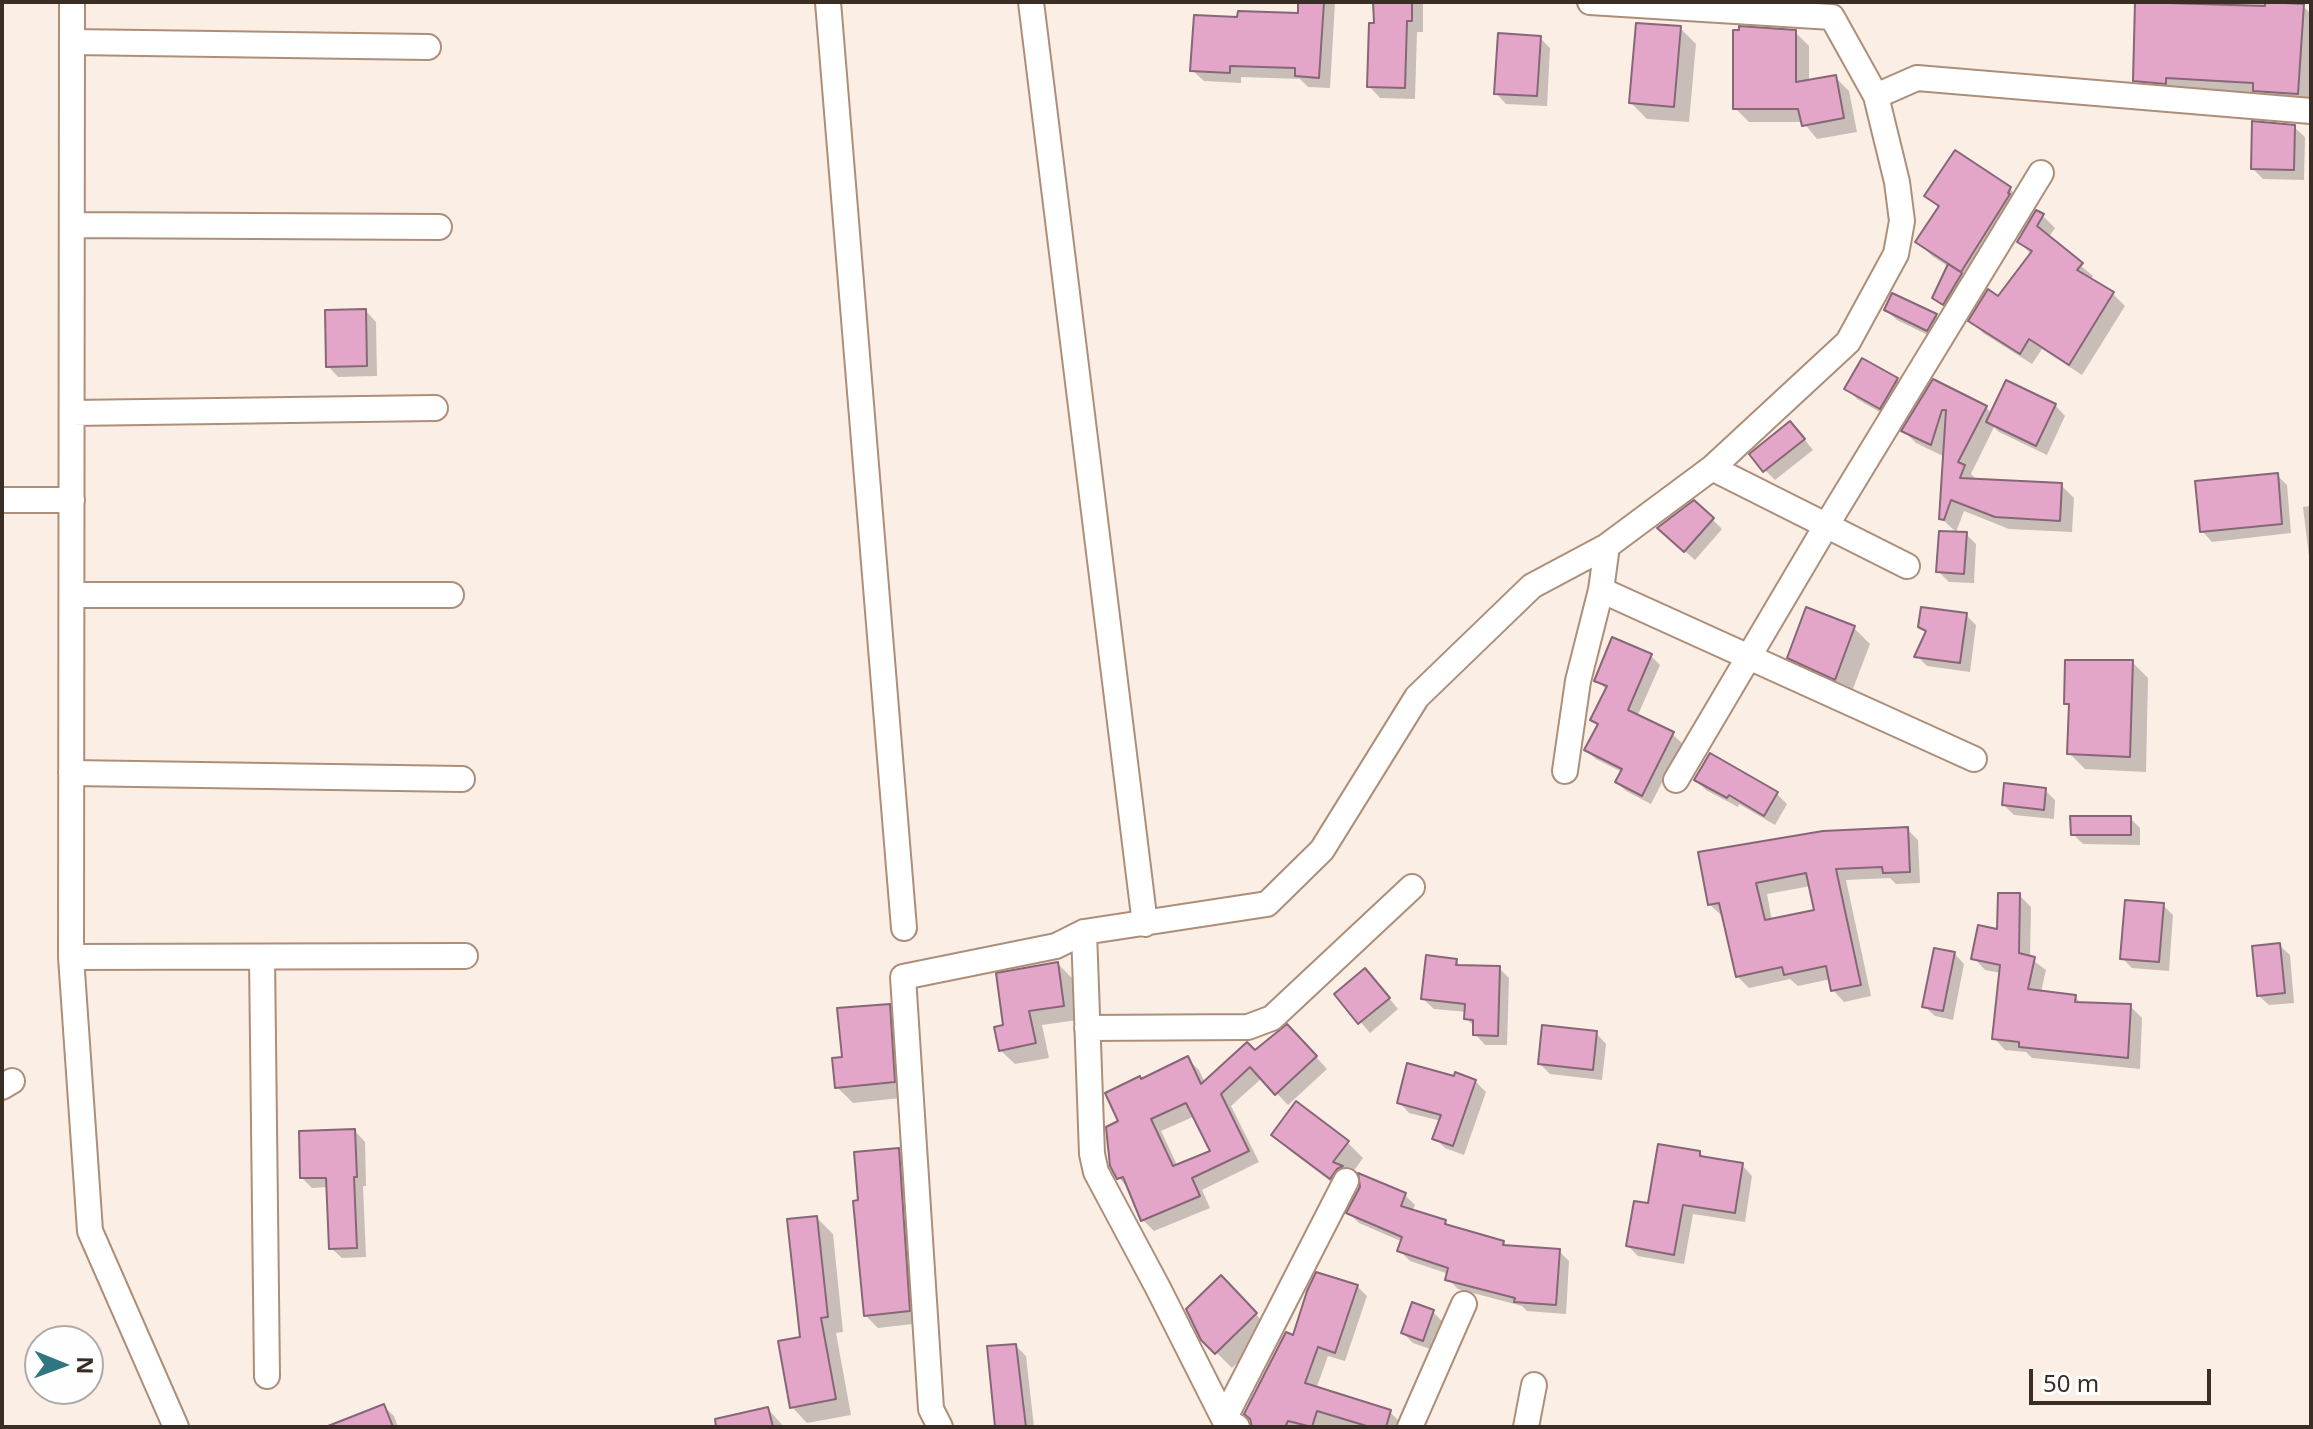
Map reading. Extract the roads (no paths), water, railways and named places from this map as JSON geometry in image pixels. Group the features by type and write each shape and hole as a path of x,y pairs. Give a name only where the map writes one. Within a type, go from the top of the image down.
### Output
{"street":[{"path":"72,2 71,957 90,1231 176,1427"},
{"path":"828,2 904,928"},
{"path":"1031,2 1145,924"},
{"path":"940,1427 931,1409 903,977 1056,946 1084,932 1267,904 1322,850 1417,697 1532,586 1607,546 1712,468 1848,342 1896,254 1901,208 1876,96 1832,17 1590,2"},
{"path":"72,42 428,47"},
{"path":"1876,96 1917,78 2311,111"},
{"path":"1676,780 2041,173"},
{"path":"72,225 439,227"},
{"path":"72,413 435,408"},
{"path":"1712,468 1907,566"},
{"path":"2,500 72,500"},
{"path":"1565,771 1578,681 1601,590 1607,546"},
{"path":"1601,590 1974,759"},
{"path":"72,595 451,595"},
{"path":"71,773 462,779"},
{"path":"1087,1028 1218,1029 1248,1027 1272,1018 1412,887"},
{"path":"1084,932 1092,1154 1096,1172 1230,1423"},
{"path":"71,957 465,956"},
{"path":"262,957 267,1376"},
{"path":"1230,1423 1346,1181"},
{"path":"1410,1427 1464,1304"},
{"path":"1526,1427 1534,1385"}]}
